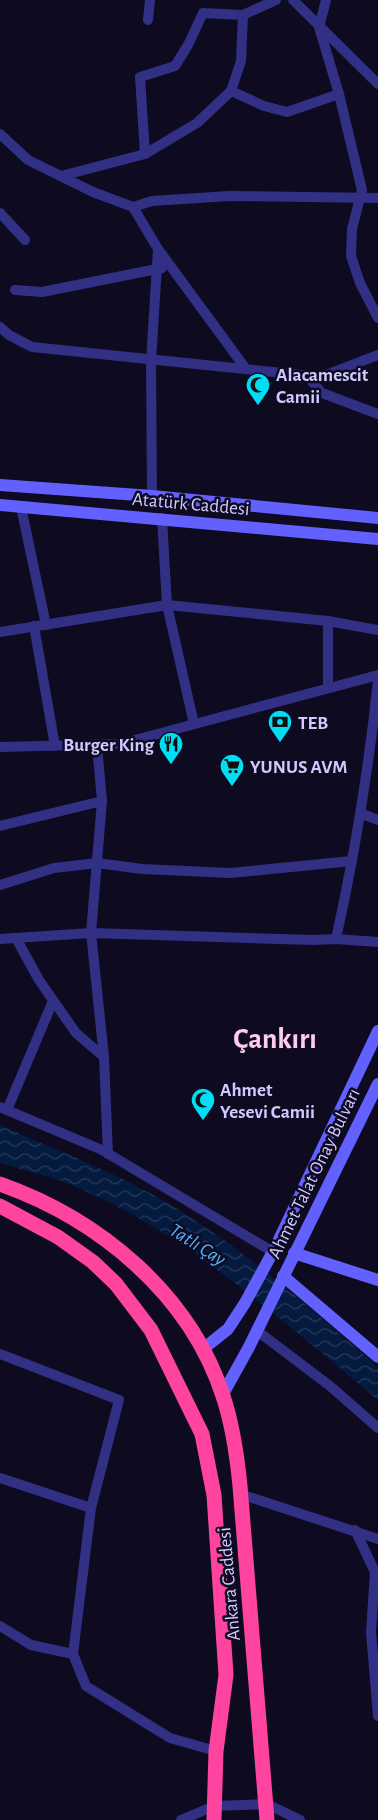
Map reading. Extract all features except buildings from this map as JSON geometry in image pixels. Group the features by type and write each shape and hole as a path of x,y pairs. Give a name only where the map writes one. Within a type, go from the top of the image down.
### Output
{"highway":[{"name":"Ankara Caddesi","path":"0,1184 50,1205 110,1243 147,1276 171,1303 203,1349 223,1394 236,1447 267,1820"},
{"path":"0,1206 64,1241 94,1262 116,1284 151,1330 202,1434 214,1495 226,1675 216,1751 214,1813"}],"main road":[{"name":"Atatürk Caddesi","path":"0,485 152,496 378,518"},
{"name":"Atatürk Caddesi","path":"0,506 162,518 378,539"},
{"name":"Ahmet Talat Onay Bulvarı","path":"203,1349 228,1330 265,1267 378,1031"},
{"name":"Ahmet Talat Onay Bulvarı","path":"259,1325 378,1084"},
{"path":"294,1254 378,1280"},
{"path":"282,1277 378,1357"},
{"path":"223,1394 259,1325"}],"street":[{"path":"148,20 150,0"},
{"path":"145,154 140,77 175,66 188,45 203,13 243,15 276,0"},
{"path":"293,0 378,84"},
{"path":"326,0 319,27 339,94 362,190 352,229 351,256 360,283 378,318"},
{"path":"61,176 145,154 197,123 231,91 241,60 243,15"},
{"path":"231,91 264,106 287,112 339,94"},
{"path":"0,134 28,160 92,192 133,207 152,201 229,196 378,198"},
{"path":"133,207 158,249 246,369"},
{"path":"0,214 25,240"},
{"path":"152,496 151,360 158,249"},
{"path":"15,290 42,292 171,266"},
{"path":"0,327 9,335 32,347 321,377 378,355"},
{"path":"306,375 322,393 378,414"},
{"path":"21,507 46,625"},
{"path":"162,518 168,605 194,724"},
{"path":"0,632 168,605 328,621 378,630"},
{"path":"328,621 328,688"},
{"path":"34,626 55,746"},
{"path":"0,747 120,744 378,675"},
{"path":"336,939 352,861 376,723 378,680"},
{"path":"97,745 102,801 91,933 104,1057 108,1154"},
{"path":"0,826 102,801"},
{"path":"360,813 378,820"},
{"path":"0,885 54,868 97,863 142,869 230,873 352,861"},
{"path":"0,939 91,933 313,940 336,939 378,942"},
{"path":"16,938 39,980 76,1033 104,1057"},
{"path":"53,1001 3,1109 108,1154 273,1252"},
{"path":"259,1325 378,1428"},
{"path":"0,1354 119,1400 91,1508 73,1654 86,1686 170,1738 216,1751"},
{"path":"0,1478 91,1508"},
{"path":"240,1494 378,1539"},
{"path":"355,1530 375,1572 371,1632 378,1716"},
{"path":"0,1626 31,1645 73,1654"},
{"path":"181,1820 267,1804 300,1820"}],"water":[{"name":"Tatlı Çay","path":"0,1125 86,1162 149,1192 224,1240 328,1323 378,1367 378,1400 274,1313 162,1232 123,1209 83,1190 52,1178 0,1163"}],"place":[{"name":"Alacamescit Camii","path":"258,406"},
{"name":"TEB","path":"280,743"},
{"name":"Burger King","path":"171,765"},
{"name":"YUNUS AVM","path":"232,787"},
{"name":"Ahmet Yesevi Camii","path":"203,1121"}],"district":[{"name":"Çankırı","path":"275,1038"}]}
